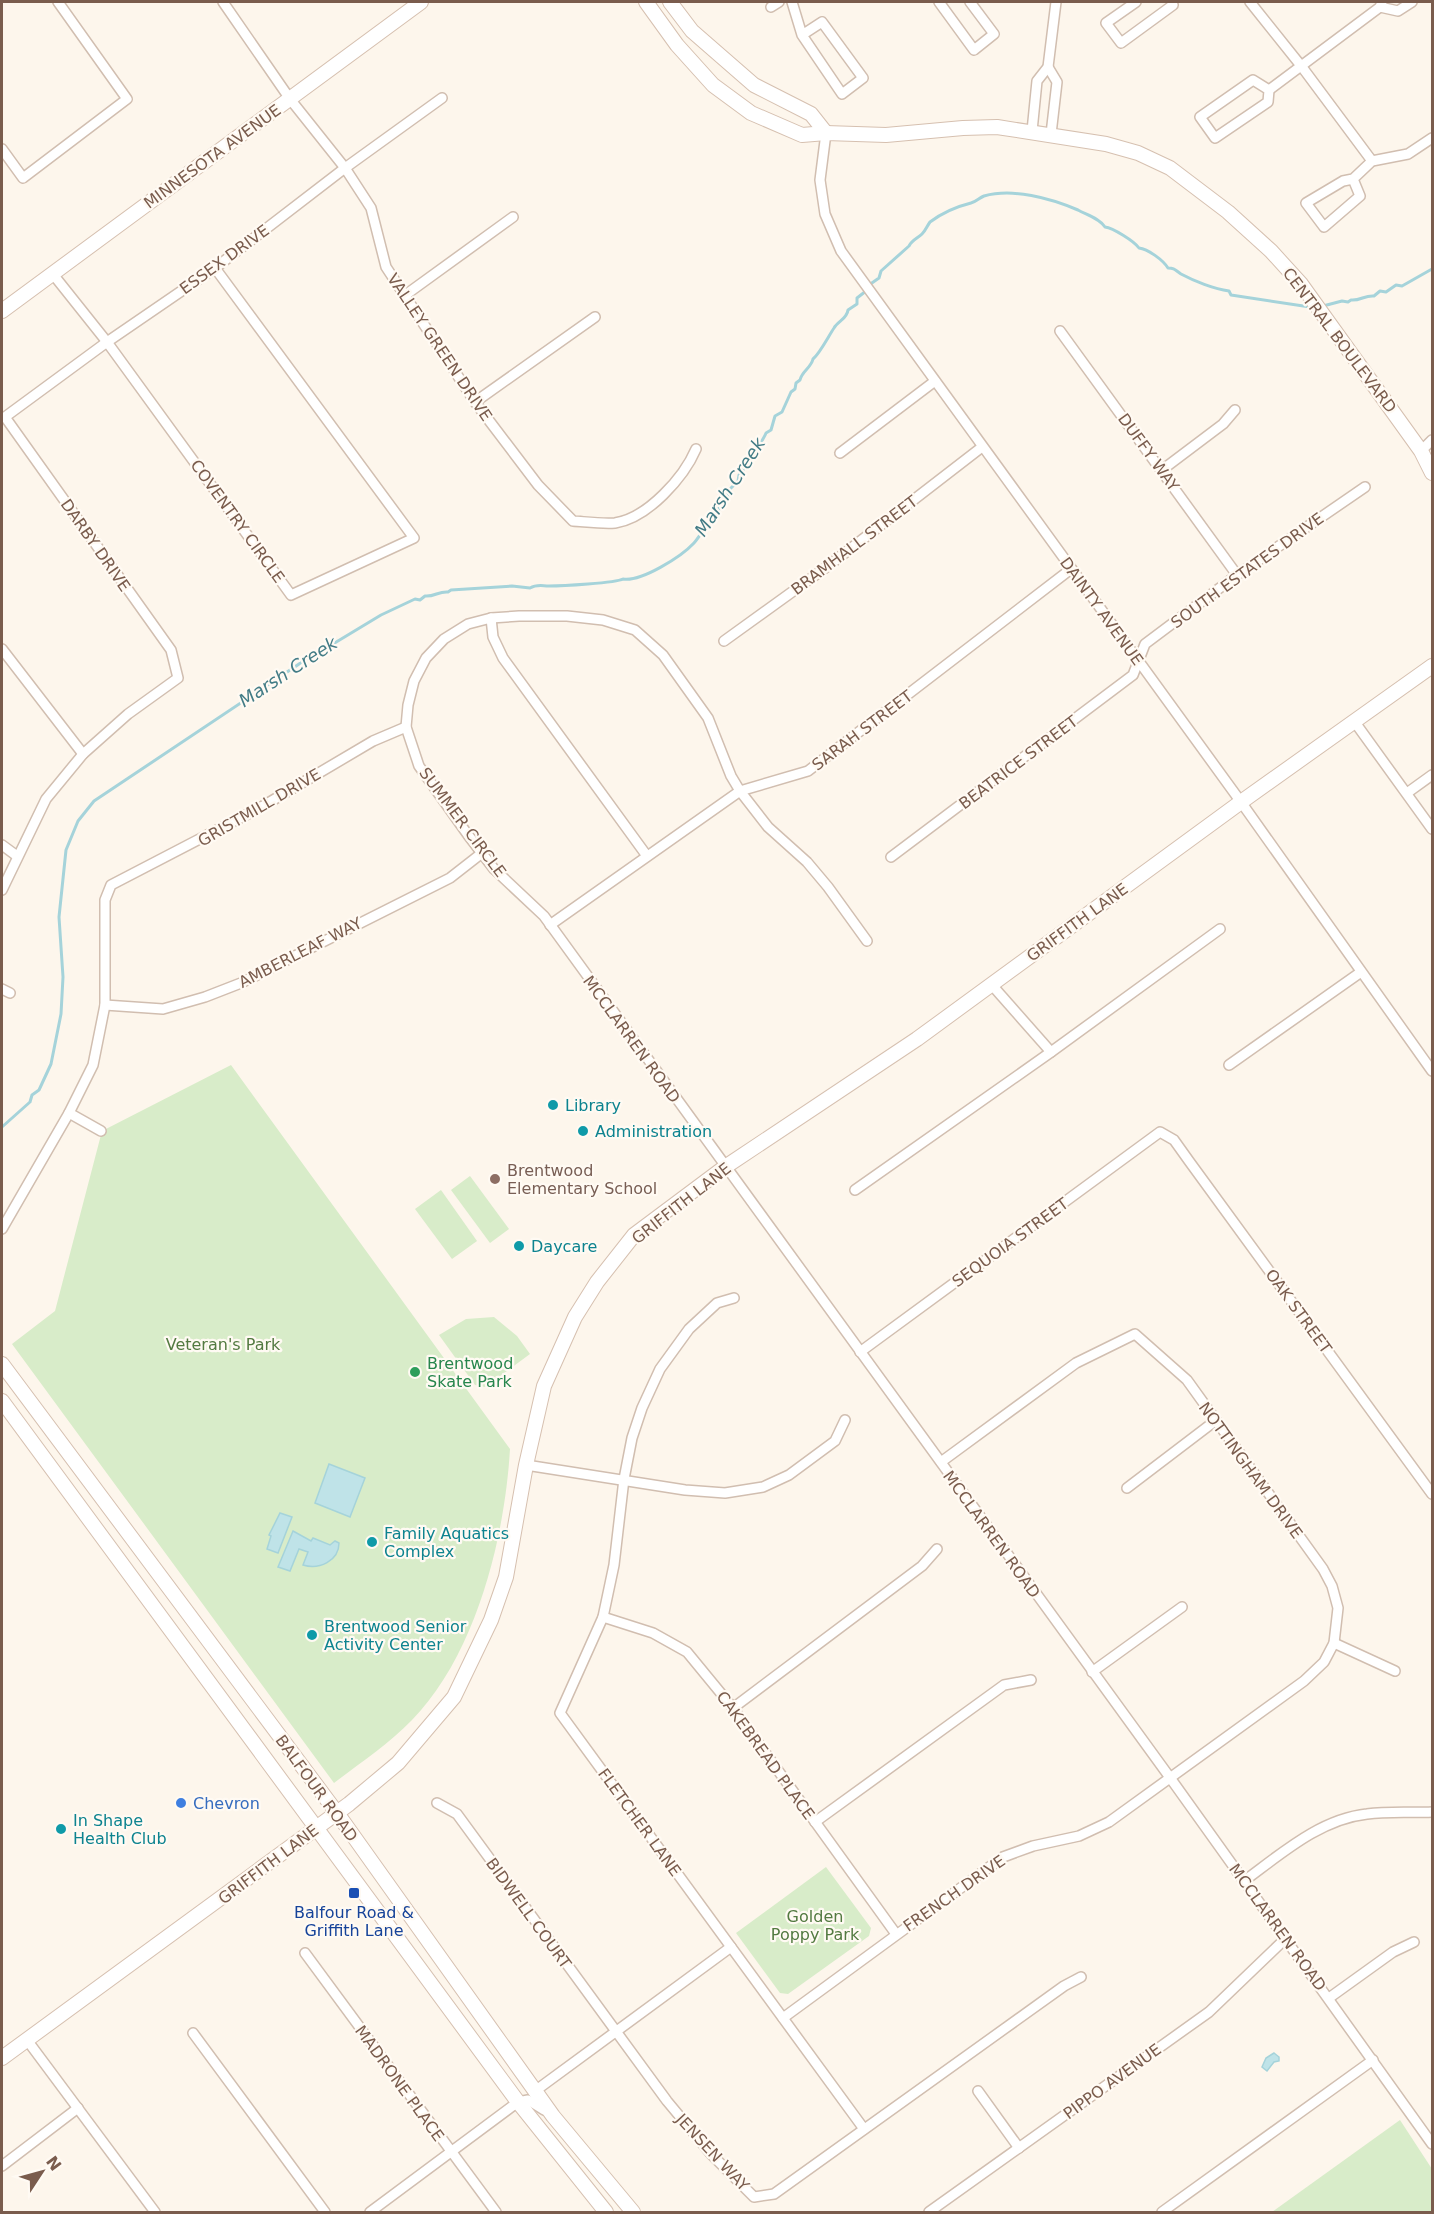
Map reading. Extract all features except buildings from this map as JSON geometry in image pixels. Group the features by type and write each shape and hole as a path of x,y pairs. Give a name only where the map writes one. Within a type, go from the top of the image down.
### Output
{"street":[{"path":"2,149 22,178 127,99 58,2"},
{"name":"VALLEY GREEN DRIVE","path":"223,2 290,99 345,168 371,208 386,267 475,402 538,485 573,521 616,523 644,512 670,488 691,461 696,448"},
{"name":"MINNESOTA AVENUE","path":"2,311 421,2"},
{"name":"CENTRAL BOULEVARD","path":"646,2 677,45 713,85 751,113 802,135 826,133 886,135 997,127 1051,134 1117,147 1138,153 1170,168 1228,212 1271,251 1301,284 1421,451 1432,472"},
{"path":"670,2 692,31 754,85 811,114 826,133"},
{"path":"792,2 802,35 842,94 863,78 822,22 802,35"},
{"path":"939,2 974,50 994,34 970,2"},
{"path":"1032,131 1037,81 1048,67 1056,2"},
{"path":"1136,2 1106,23 1121,43 1173,5 1172,2"},
{"path":"1250,2 1372,161"},
{"path":"1269,90 1302,67 1381,4 1398,11 1412,2"},
{"path":"1048,67 1057,82 1051,134"},
{"path":"1253,80 1269,90 1268,102 1215,138 1200,117 1253,80"},
{"name":"ESSEX DRIVE","path":"4,417 107,342 215,268 345,168 442,98"},
{"name":"DAINTY AVENUE","path":"826,133 820,180 825,214 841,251 1241,802 1432,1071"},
{"path":"1353,180 1360,196 1324,227 1306,203 1343,181 1353,180 1372,161 1408,154 1432,138"},
{"path":"404,296 513,217"},
{"name":"COVENTRY CIRCLE","path":"52,273 107,342 291,595 414,538 215,268"},
{"path":"475,402 595,317"},
{"name":"DUFFY WAY","path":"1060,331 1237,575"},
{"path":"840,453 935,381"},
{"path":"1162,470 1223,424 1235,410"},
{"name":"DARBY DRIVE","path":"4,417 171,650 178,678 128,714 83,754"},
{"path":"1421,451 1432,440"},
{"name":"BRAMHALL STREET","path":"724,641 828,566 982,447"},
{"name":"SOUTH ESTATES DRIVE","path":"1138,661 1145,644 1237,575 1365,486"},
{"name":"SARAH STREET","path":"550,925 740,790 808,771 1071,569"},
{"name":"SUMMER CIRCLE","path":"550,925 532,904 494,869 482,853 419,766 406,727 414,681 426,658 444,639 468,624 490,618 567,616 603,620 635,630 663,655 708,718 731,776 740,790 768,827 807,862 867,940"},
{"path":"490,618 493,637 503,658 647,856"},
{"path":"2,649 83,754 46,799 16,856 2,890"},
{"name":"BEATRICE STREET","path":"891,857 1133,675 1138,661"},
{"name":"GRIFFITH LANE","path":"2,2058 337,1813 398,1763 454,1697 491,1620 506,1577 526,1465 544,1386 574,1317 597,1282 634,1235 725,1167 917,1039 1241,802 1432,666"},
{"path":"1354,722 1432,829"},
{"name":"GRISTMILL DRIVE","path":"105,1005 105,900 111,885 263,806 373,741 406,727"},
{"path":"1407,793 1432,775"},
{"path":"2,845 16,856"},
{"name":"AMBERLEAF WAY","path":"105,1005 163,1009 205,997 241,983 450,878 482,853"},
{"name":"MCCLARREN ROAD","path":"550,925 1171,1779 1432,2144"},
{"path":"855,1190 1220,929"},
{"path":"1229,1065 1360,972"},
{"path":"991,984 1051,1052"},
{"path":"2,1229 69,1113 93,1065 105,1005"},
{"path":"69,1113 100,1131"},
{"name":"SEQUOIA STREET","path":"860,1352 1160,1132"},
{"name":"OAK STREET","path":"1160,1132 1174,1140 1431,1491"},
{"name":"FLETCHER LANE","path":"734,1298 717,1303 689,1329 660,1369 642,1408 632,1438 624,1479 614,1565 603,1617 560,1713 864,2129"},
{"name":"NOTTINGHAM DRIVE","path":"941,1462 1076,1363 1135,1334 1187,1380 1323,1569 1332,1586 1338,1608 1334,1643 1324,1662 1304,1681 1171,1779"},
{"name":"BALFOUR ROAD","path":"2,1364 337,1813 553,2116 633,2212"},
{"name":"BALFOUR ROAD","path":"2,1401 518,2102 606,2212"},
{"path":"526,1465 685,1490 725,1493 763,1487 789,1474 835,1441 845,1420"},
{"path":"1127,1488 1215,1421"},
{"path":"733,1708 922,1566 938,1549"},
{"path":"1092,1672 1182,1608"},
{"name":"CAKEBREAD PLACE","path":"603,1617 653,1633 687,1652 733,1708 896,1934"},
{"path":"1334,1643 1395,1671"},
{"path":"815,1822 1004,1685 1031,1680"},
{"name":"FRENCH DRIVE","path":"783,2018 1003,1857 1033,1846 1079,1836 1109,1822 1171,1779"},
{"name":"BIDWELL COURT","path":"437,1803 457,1814 616,2031"},
{"path":"1244,1881 1301,1839 1333,1822 1366,1814 1432,1812"},
{"name":"PIPPO AVENUE","path":"929,2212 1209,2012 1286,1939"},
{"path":"1329,1998 1393,1952 1414,1942"},
{"path":"535,2091 731,1947"},
{"name":"MADRONE PLACE","path":"305,1953 496,2212"},
{"path":"864,2129 1064,1986 1081,1977"},
{"name":"JENSEN WAY","path":"616,2031 667,2101 711,2154 754,2197 774,2194 864,2129"},
{"path":"193,2033 325,2212"},
{"path":"27,2040 155,2212"},
{"path":"1162,2212 1373,2060"},
{"path":"978,2091 1019,2148"},
{"path":"370,2212 518,2102 528,2100 553,2116"},
{"path":"2,2166 78,2108"}],"green space":[{"name":"Veteran's Park","path":"231,1065 510,1449 502,1519 494,1556 470,1629 454,1663 434,1693 403,1729 334,1783 12,1344 55,1311 102,1131"},
{"path":"470,1176 509,1229 490,1243 451,1190"},
{"path":"441,1190 477,1241 452,1259 415,1209"},
{"path":"494,1317 517,1336 530,1354 485,1387 475,1385 439,1335 466,1319"},
{"name":"Golden Poppy Park","path":"826,1867 871,1928 869,1936 788,1994 780,1993 736,1933"},
{"path":"1400,2120 1432,2169 1432,2212 1272,2212"}],"water":[{"path":"329,1464 365,1478 350,1517 315,1503"},
{"path":"280,1513 292,1517 278,1553 267,1549 271,1536 269,1535"},
{"path":"293,1531 311,1541 313,1538 330,1545 335,1541 339,1543 336,1555 327,1563 309,1566 303,1565 308,1552 299,1549 290,1571 278,1567"},
{"path":"1274,2053 1279,2057 1279,2061 1274,2062 1267,2071 1262,2067 1266,2058"}],"waterway":[{"name":"Marsh Creek","path":"869,285 879,278 881,271 922,234 930,222 950,210 984,196 1007,193 1044,198 1078,210 1151,253 1168,268 1204,284 1229,291 1231,295 1310,307"},
{"name":"Marsh Creek","path":"1323,306 1374,296 1380,291 1386,292 1432,269"},
{"name":"Marsh Creek","path":"2,1127 30,1102 32,1095 39,1090 51,1064 61,1014 63,977 59,917 66,850 78,821 94,801 320,650 381,615 415,599 420,600 425,596 451,590 512,586 530,588 631,579 650,573 671,561 694,543 718,514 719,508 728,496 728,491 738,481 739,475 766,433 771,430 775,416 782,412 796,383 836,326 846,316 848,310 857,304 857,298 866,291"}],"place":[{"name":"Library","path":"553,1105"},
{"name":"Administration","path":"583,1131"},
{"name":"Brentwood Elementary School","path":"495,1179"},
{"name":"Daycare","path":"519,1246"},
{"name":"Brentwood Skate Park","path":"415,1372"},
{"name":"Family Aquatics Complex","path":"372,1542"},
{"name":"Brentwood Senior Activity Center","path":"312,1635"},
{"name":"Chevron","path":"181,1803"},
{"name":"In Shape Health Club","path":"61,1829"},
{"name":"Balfour Road & Griffith Lane","path":"354,1893"}]}
